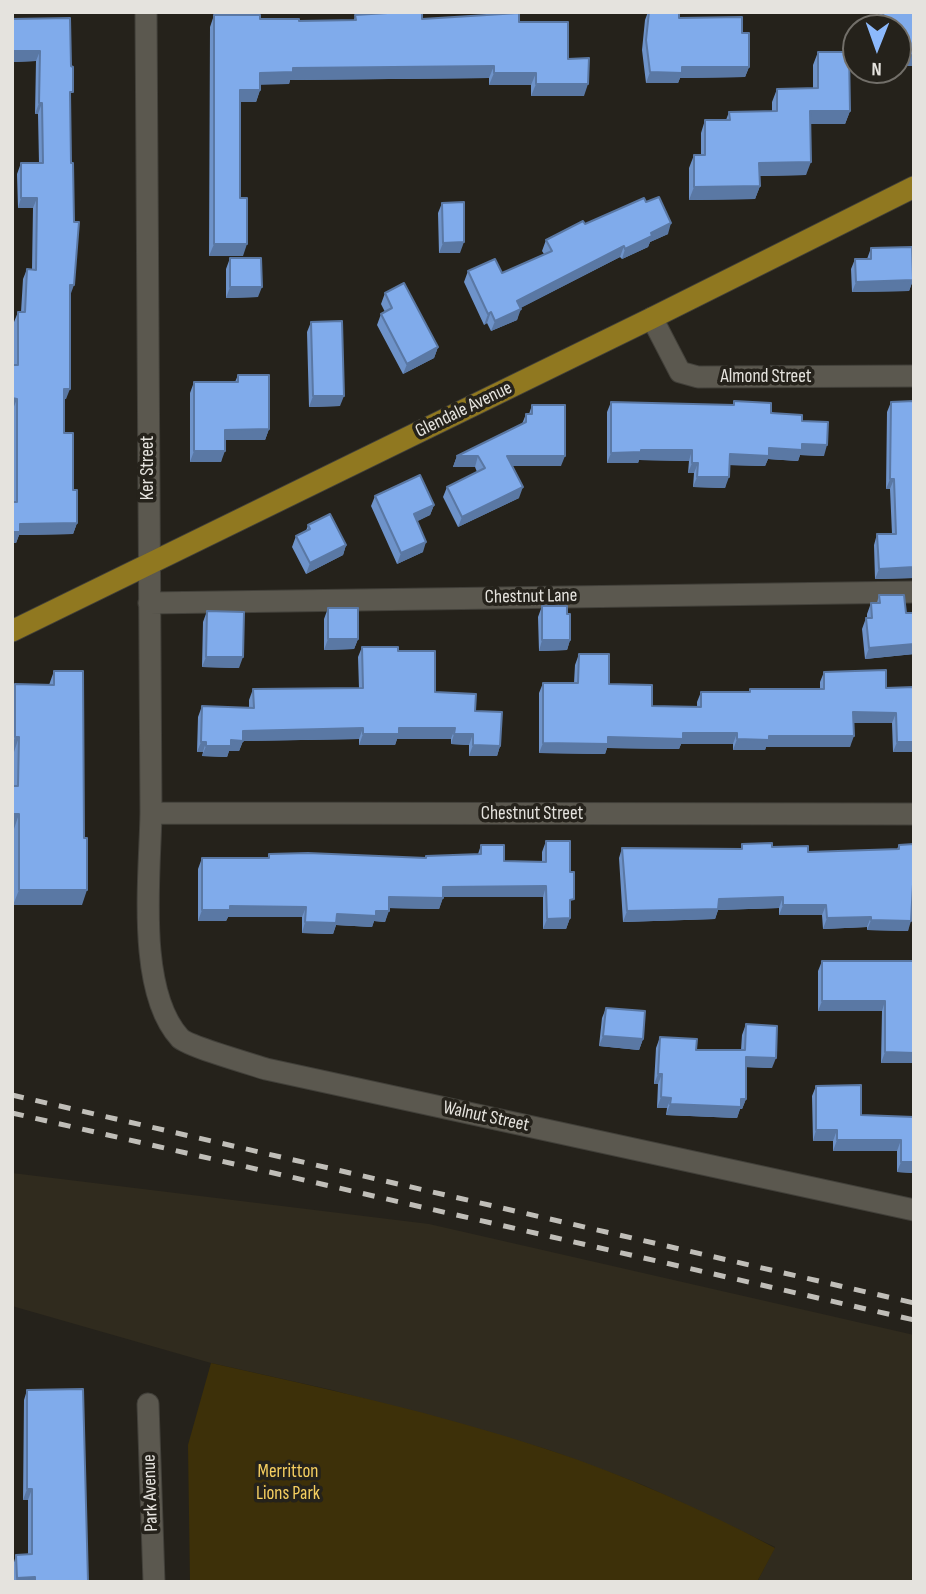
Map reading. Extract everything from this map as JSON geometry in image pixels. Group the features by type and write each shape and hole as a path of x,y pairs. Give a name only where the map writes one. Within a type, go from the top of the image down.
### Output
{"main road":[{"name":"Glendale Avenue","path":"12,631 914,187"}],"street":[{"name":"Ker Street","path":"146,12 151,813 149,924"},
{"name":"Almond Street","path":"652,318 680,372 698,377 914,376"},
{"name":"Chestnut Lane","path":"149,603 914,592"},
{"name":"Chestnut Street","path":"151,813 914,814"},
{"name":"Walnut Street","path":"149,924 151,962 162,1009 182,1040 266,1069 914,1210"},
{"name":"Park Avenue","path":"148,1404 155,1582"}],"shaded area":[{"path":"12,1173 429,1224 914,1335 914,1582 757,1582 775,1547 643,1485 546,1449 332,1390 211,1363 12,1306"}],"green space":[{"name":"Merritton Lions Park","path":"211,1363 422,1413 546,1449 663,1494 775,1548 757,1582 190,1582 188,1445"}],"building":[{"path":"422,12 422,19 519,13 519,22 568,22 568,59 589,58 588,84 536,84 536,73 494,73 494,66 293,68 293,72 260,73 260,90 240,90 240,198 247,198 247,244 214,244 214,15 260,15 260,19 299,21 356,20 355,15"},
{"path":"649,12 679,12 679,18 742,17 742,33 749,33 749,67 682,67 682,73 650,72 646,40"},
{"path":"914,12 914,55 912,14 883,14"},
{"path":"70,18 73,67 73,92 70,92 71,163 74,222 79,222 74,285 70,285 70,389 64,389 64,433 73,433 73,490 77,490 77,523 20,524 20,532 12,532 12,502 17,502 17,399 12,398 12,365 18,365 18,312 25,312 27,269 36,270 37,198 21,198 21,163 43,163 42,103 39,103 40,51 12,51 12,19"},
{"path":"818,52 842,52 842,84 850,84 850,111 810,111 811,162 759,163 760,186 694,187 694,155 705,155 705,120 730,120 729,112 777,111 777,89 818,88"},
{"path":"659,197 671,223 651,233 652,236 625,249 624,246 517,301 521,309 495,321 491,312 488,314 468,271 495,259 502,273 552,251 546,240 583,221 585,224 644,198 646,202"},
{"path":"464,202 464,242 443,243 442,203"},
{"path":"912,247 913,280 856,282 855,259 871,259 871,248"},
{"path":"230,258 261,258 262,287 230,287"},
{"path":"404,283 438,347 407,364 381,314 392,308 385,293"},
{"path":"342,321 344,396 313,396 311,322"},
{"path":"238,375 269,375 269,429 225,430 225,451 194,451 194,382 238,382"},
{"path":"734,401 771,403 771,413 802,415 802,421 828,422 827,445 802,444 802,450 769,448 769,456 730,454 729,477 697,477 698,463 692,463 692,450 611,453 611,402 734,405"},
{"path":"914,401 914,567 879,569 877,534 896,534 894,479 890,479 891,402"},
{"path":"532,405 565,405 565,456 507,456 523,487 462,517 447,487 485,468 478,456 457,456 526,422 526,414 532,414"},
{"path":"420,475 434,505 414,514 426,542 401,553 375,496"},
{"path":"330,514 346,545 310,563 296,536 310,529 308,525"},
{"path":"879,595 904,595 906,613 914,613 914,644 869,648 866,618 872,618 871,603 880,603"},
{"path":"542,606 567,606 567,614 570,614 570,640 542,640"},
{"path":"328,608 358,608 358,639 328,639"},
{"path":"207,611 244,612 243,657 206,657"},
{"path":"362,647 435,651 435,692 476,694 475,711 502,712 500,746 473,745 473,734 454,734 455,728 399,728 399,734 363,734 363,728 243,731 243,741 231,740 231,746 206,746 206,742 201,742 202,706 254,708 253,689 363,688"},
{"path":"579,654 609,654 609,684 652,685 652,706 701,707 701,692 824,689 824,672 886,670 886,688 914,687 914,742 897,742 896,713 853,712 854,736 769,736 769,740 737,739 737,733 683,733 683,739 608,737 608,744 543,743 543,683 578,683"},
{"path":"54,671 83,671 87,890 19,890 19,814 12,814 12,786 18,786 19,737 15,737 15,684 54,685"},
{"path":"546,841 570,841 570,872 574,872 574,899 570,900 570,918 547,919 546,886 443,887 443,898 389,897 389,911 376,911 376,916 337,914 336,923 305,922 306,907 230,906 230,910 202,910 202,858 269,858 269,854 308,853 426,858 481,854 481,845 504,845 504,861 546,862"},
{"path":"772,843 772,847 808,846 808,852 899,849 899,845 914,844 911,921 871,920 871,917 827,918 826,905 783,905 783,897 719,899 718,909 627,911 622,848 742,849 742,844"},
{"path":"822,961 914,961 914,1053 885,1052 885,1001 822,1001"},
{"path":"606,1008 645,1011 643,1039 603,1036"},
{"path":"746,1024 777,1026 776,1058 746,1057 746,1099 741,1099 741,1107 670,1104 671,1098 661,1097 662,1074 658,1074 660,1037 697,1039 696,1050 745,1050"},
{"path":"861,1085 861,1115 914,1117 914,1162 901,1162 901,1140 837,1140 837,1130 816,1130 816,1086"},
{"path":"83,1389 88,1582 35,1582 35,1577 17,1578 16,1555 32,1554 32,1489 27,1489 27,1390"}],"railway":[{"path":"12,1095 914,1303"},
{"path":"12,1113 914,1320"}]}
